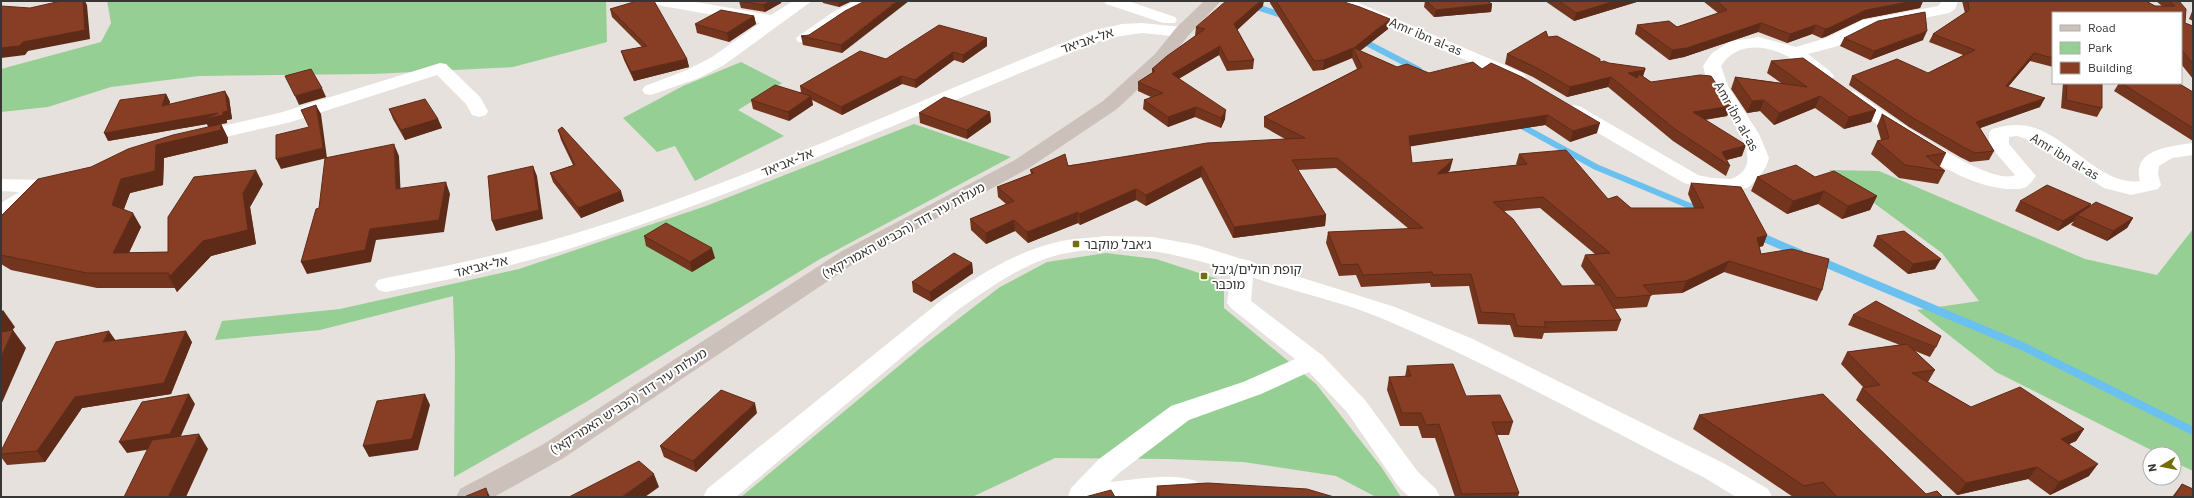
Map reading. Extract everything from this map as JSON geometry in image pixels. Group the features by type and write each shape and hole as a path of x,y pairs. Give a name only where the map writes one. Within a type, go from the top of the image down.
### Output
{"main road":[{"name":"מעלות עיר דוד (הכביש האמריקאי)","path":"470,497 552,452 850,256 980,188 1022,164 1110,105 1161,58 1186,27 1213,1"}],"street":[{"path":"662,1 774,20"},
{"path":"651,90 693,74 718,61 774,20 804,1"},
{"path":"804,38 839,15 868,1"},
{"path":"1112,1 1186,27"},
{"name":"Amr ibn al-as","path":"1340,1 1458,50 1533,86"},
{"path":"1793,52 1832,42 1869,24 1943,10 1949,6 1950,1"},
{"name":"אל-אביאד","path":"386,285 446,275 551,248 637,221 724,188 1101,34 1128,27 1186,27"},
{"name":"Amr ibn al-as","path":"1560,102 1691,179 1711,185 1731,185 1745,180 1757,167 1759,156 1748,132 1719,88 1712,66 1716,56 1724,49 1737,44 1760,42 1779,46 1793,52 1841,90 1904,134 1962,168 1995,182 2018,184 2026,176 1999,145 1999,133 2007,130 2030,133 2042,139 2092,173 2122,187 2140,189 2151,185 2146,174 2149,164 2161,153 2193,149"},
{"path":"175,142 284,118 440,68 473,101 479,111"},
{"path":"1,212 42,186 79,174"},
{"path":"1,185 42,186"},
{"path":"717,497 950,304 984,282 1026,259 1063,247 1104,243 1154,244 1197,252 1387,312 1464,345 1710,468 1758,497"},
{"path":"1243,266 1239,302 1313,361 1356,406 1408,479 1426,497"},
{"path":"1081,497 1109,466 1180,413 1252,388 1313,361"},
{"path":"1081,497 1158,488 1210,488"}],"green space":[{"path":"107,1 606,1 607,42 513,67 373,74 199,76 111,87 48,107 1,112 1,69 101,42 111,23"},
{"path":"741,62 782,83 738,110 784,136 695,181 675,146 657,152 623,118 683,86"},
{"path":"914,124 1011,157 820,259 586,402 454,477 455,357 453,296 320,330 215,340 222,321 340,309 519,269 706,206"},
{"path":"1829,170 1879,171 2085,259 2157,275 2193,229 2193,471 2182,466 2182,446 2143,446 1996,372 1917,310 1979,301 1942,253"},
{"path":"1106,253 1156,259 1224,281 1224,308 1316,384 1382,468 1401,497 1376,497 1336,476 1243,462 1168,459 1055,458 972,497 741,497 924,345 1000,287 1047,262"}],"building":[{"path":"61,1 83,1 85,30 23,42 19,46 1,48 1,6 30,8"},
{"path":"637,1 654,1 687,59 631,72 621,51 647,46 610,9"},
{"path":"739,1 771,1 763,5"},
{"path":"865,1 897,1 841,45 801,36 809,35 845,11"},
{"path":"1226,1 1260,1 1234,24 1254,60 1228,62 1220,46 1172,74 1226,110 1221,118 1196,107 1168,117 1144,100 1163,93 1138,82 1155,71 1152,69 1167,56 1205,29 1196,27"},
{"path":"1276,1 1341,1 1360,7 1390,19 1354,48 1397,67 1407,64 1429,73 1473,62 1482,69 1491,63 1522,77 1600,123 1573,131 1548,115 1409,136 1412,163 1453,159 1437,174 1527,164 1519,154 1566,150 1608,199 1617,196 1631,208 1704,208 1691,183 1741,187 1767,235 1757,238 1761,254 1792,249 1829,259 1822,290 1729,261 1686,281 1643,285 1652,295 1617,298 1585,255 1610,253 1543,197 1493,202 1513,219 1562,286 1600,285 1621,320 1544,322 1546,327 1517,326 1514,314 1481,312 1471,274 1433,275 1432,272 1363,275 1358,264 1341,265 1328,232 1423,228 1337,158 1292,160 1326,215 1234,227 1202,166 1146,195 1136,189 1079,214 1078,212 1027,232 1014,220 986,233 970,219 1014,201 997,187 1034,173 1030,170 1065,154 1068,166 1207,143 1305,138 1264,117 1362,67 1353,48 1324,60 1314,61"},
{"path":"1427,1 1487,1 1492,4 1436,10"},
{"path":"1559,1 1615,1 1576,13"},
{"path":"1717,1 1914,1 1866,10 1825,29 1816,25 1790,34 1761,23 1687,48 1672,50 1637,25 1669,21 1677,27 1727,10"},
{"path":"1968,1 2146,1 2155,6 2175,6 2169,1 2179,1 2186,9 2185,23 2193,26 2193,64 2182,50 2182,12 2052,12 2052,58 2034,53 2006,86 2045,98 1976,122 1994,151 1975,153 1913,118 1852,76 1897,59 1928,73 1975,50 1933,34 1969,10"},
{"path":"721,10 754,16 727,33 695,24"},
{"path":"1925,12 1927,31 1874,51 1844,38 1878,21"},
{"path":"939,25 987,38 963,55 953,52 915,80 901,76 841,107 800,86 860,51 886,59"},
{"path":"1546,31 1548,37 1557,36 1600,59 1600,62 1604,61 1645,68 1645,70 1628,73 1637,78 1639,74 1651,82 1700,75 1711,76 1731,106 1693,112 1746,145 1722,152 1730,166 1676,130 1611,77 1570,87 1535,67 1507,54"},
{"path":"1803,58 1876,110 1849,117 1820,96 1779,113 1764,100 1752,101 1735,77 1807,87 1771,61"},
{"path":"311,69 322,88 295,96 285,76"},
{"path":"2067,84 2102,84 2102,108 2066,100"},
{"path":"2123,84 2180,84 2193,92 2193,128"},
{"path":"775,85 811,96 788,112 751,100"},
{"path":"225,91 228,111 223,112 223,115 205,119 218,113 104,133 120,100 166,94 162,106"},
{"path":"944,97 990,112 967,130 919,113"},
{"path":"425,99 438,119 401,130 389,109"},
{"path":"316,105 323,148 276,159 276,135 309,127 301,110"},
{"path":"1882,114 1946,153 1926,156 1945,171 1905,165 1877,141 1889,138"},
{"path":"221,124 221,130 156,145 155,171 121,179 112,205 133,213 113,253 168,252 168,217 194,177 256,170 243,193 248,230 203,241 169,277 169,273 87,273 1,255 1,216 38,179 91,167 128,149 173,135"},
{"path":"562,127 621,191 578,208 550,173 575,165 558,130"},
{"path":"394,144 396,189 446,182 439,220 370,229 365,250 301,262 316,209 319,208 325,158"},
{"path":"1796,165 1815,177 1834,171 1877,196 1848,206 1824,191 1793,201 1757,177"},
{"path":"533,166 539,210 492,221 488,176"},
{"path":"2047,185 2091,204 2063,221 2020,201"},
{"path":"2096,202 2133,218 2113,231 2077,215"},
{"path":"666,223 712,248 690,262 644,236"},
{"path":"1904,231 1941,259 1913,264 1877,236"},
{"path":"954,253 972,263 930,292 912,282"},
{"path":"1876,301 1941,336 1936,347 1853,315"},
{"path":"13,330 1,357 1,332"},
{"path":"109,331 103,342 186,331 164,383 75,397 37,451 1,454 1,451 56,342"},
{"path":"1907,344 1935,370 1912,373 1971,407 2020,387 2084,429 2061,439 2098,464 2059,482 2037,467 1966,483 1862,388 1880,385 1847,352"},
{"path":"1453,364 1466,396 1500,395 1513,422 1492,422 1519,493 1462,494 1439,424 1426,425 1421,413 1402,413 1389,377 1411,376 1407,366"},
{"path":"721,390 755,403 693,461 660,446"},
{"path":"189,394 170,434 119,442 142,402"},
{"path":"425,394 412,439 363,446 377,401"},
{"path":"1823,394 1926,494 1937,491 1943,497 1837,497 1823,482 1804,486 1699,415"},
{"path":"199,434 168,497 124,497 152,440"},
{"path":"639,461 654,474 623,497 569,497"},
{"path":"1208,483 1307,489 1334,497 1159,497 1157,486"},
{"path":"2182,484 2193,489 2193,497 2174,497"},
{"path":"486,488 488,497 464,497"},
{"path":"1111,490 1115,497 1085,497"}],"waterway":[{"path":"1237,1 1285,16"},
{"path":"1361,40 1419,70"},
{"path":"1518,124 1596,167 1702,211"},
{"path":"1757,235 1799,253"},
{"path":"1820,261 2022,346 2193,431"}],"place":[{"name":"ג׳אבל מוקבר","path":"1076,244"},
{"name":"קופת חולים/ג׳בל מוכבר","path":"1204,276"}]}
